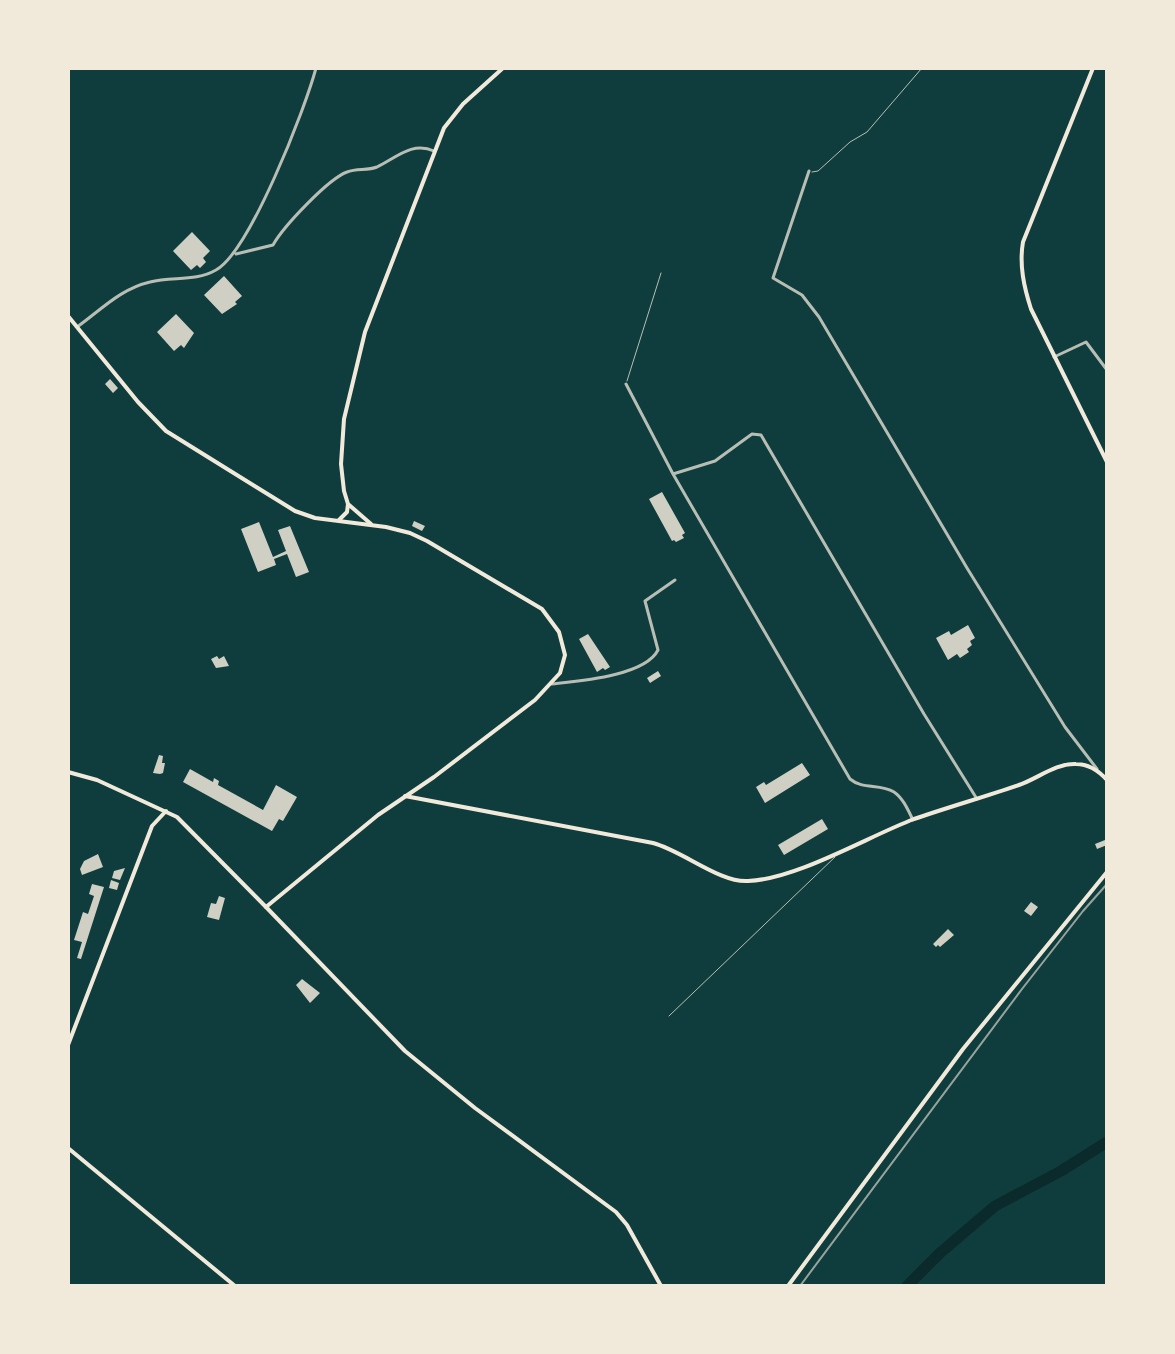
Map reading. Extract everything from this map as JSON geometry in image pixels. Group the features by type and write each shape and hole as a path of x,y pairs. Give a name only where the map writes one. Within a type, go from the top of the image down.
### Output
{"main road":[{"path":"339,520 347,512 348,504 341,464 344,419 352,380 383,282 444,128 503,68"},
{"path":"1093,68 1021,252 1025,290 1031,309 1107,462"},
{"path":"68,316 138,402 175,438 286,507 315,518 371,524 418,536 542,609 554,622 564,643 563,665 552,684 523,709 378,815 266,907"},
{"path":"348,504 371,524"},
{"path":"405,796 653,843 673,849 737,881 762,880 913,820 1023,784 1065,765 1078,763 1097,769 1107,780"},
{"path":"68,772 97,780 166,811 189,828 405,1051 475,1108 616,1212 627,1225 661,1286"},
{"path":"68,1045 153,823 166,811"},
{"path":"788,1286 963,1049 1107,872"},
{"path":"68,1148 235,1286"}],"street":[{"path":"77,327 128,289 158,280 206,274 235,254 288,150 316,68"},
{"path":"235,254 273,245 289,222 345,173 366,171 407,150 425,147 434,151"},
{"path":"809,171 773,278 802,295 819,317 976,583 1065,727 1097,769"},
{"path":"1054,357 1086,342 1107,370"},
{"path":"626,384 673,474 850,779 859,785 892,791 904,802 913,820"},
{"path":"673,474 715,461 752,434 761,435 977,799"},
{"path":"552,684 617,675 654,657 658,650 645,601 675,580"}],"lane":[{"path":"809,171 818,171 850,142 867,132 922,68"},
{"path":"626,384 661,273"},
{"path":"669,1016 843,850"}],"building":[{"path":"192,232 210,251 203,258 206,262 200,268 197,265 191,270 173,251"},
{"path":"224,276 242,296 235,302 237,304 222,314 204,295"},
{"path":"176,314 194,333 184,348 181,345 174,351 157,332"},
{"path":"110,379 118,388 113,393 105,384"},
{"path":"662,492 685,533 682,535 684,538 676,542 672,541 649,499"},
{"path":"414,521 425,526 422,531 412,526"},
{"path":"259,522 273,557 286,551 278,530 290,526 309,572 296,577 287,554 274,559 276,565 258,572 241,529"},
{"path":"968,625 975,638 970,641 969,652 960,658 957,654 948,660 936,638 949,631 951,635"},
{"path":"588,634 610,667 605,670 603,668 597,672 579,639"},
{"path":"217,656 219,659 224,656 229,666 216,668 211,659"},
{"path":"658,671 661,676 650,683 647,678"},
{"path":"159,755 163,756 162,763 165,763 160,774 153,773"},
{"path":"802,763 810,775 765,803 756,787 764,782 766,785"},
{"path":"190,769 213,782 214,778 219,781 218,785 263,810 276,785 297,797 283,821 279,819 272,831 183,782"},
{"path":"822,819 828,829 784,855 778,845"},
{"path":"1105,840 1107,845 1097,849 1095,844"},
{"path":"98,854 103,867 82,875 80,869 84,861"},
{"path":"125,868 120,880 112,878 114,871"},
{"path":"111,880 119,883 117,890 109,888"},
{"path":"92,884 104,887 81,959 77,958 82,942 74,940 83,912 88,914 94,896 89,894"},
{"path":"219,896 225,898 219,920 207,917 211,903 216,904"},
{"path":"1031,902 1038,907 1031,916 1024,911"},
{"path":"948,929 954,935 936,947 933,944"},
{"path":"302,979 320,993 310,1003 296,985"}],"waterway":[{"path":"907,1286 995,1206 1107,1142"}],"tram line":[{"path":"800,1286 1022,989 1107,884"}]}
